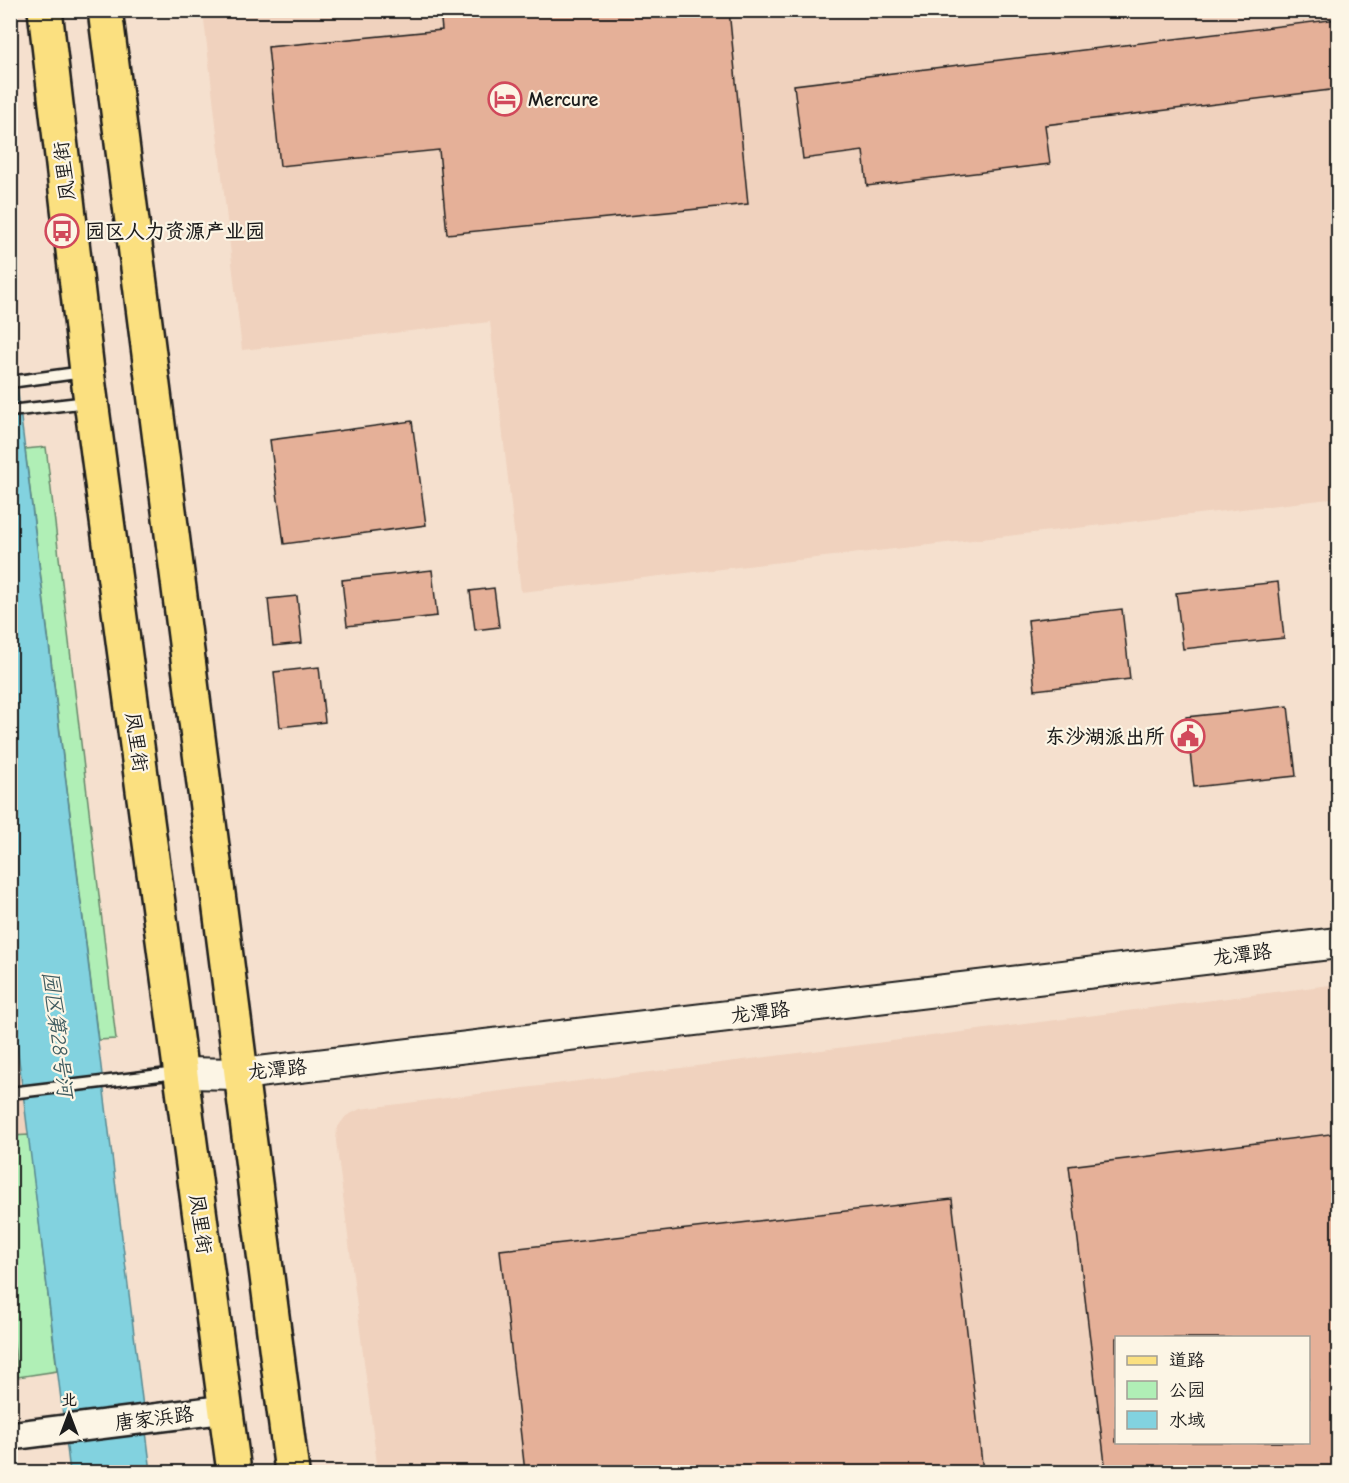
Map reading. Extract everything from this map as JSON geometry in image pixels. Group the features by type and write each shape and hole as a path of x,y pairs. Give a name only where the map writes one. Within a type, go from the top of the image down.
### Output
{"main road":[{"name":"凤里街","path":"45,10 89,387 234,1473"},
{"path":"105,10 292,1473"},
{"name":"龙潭路","path":"181,1073 242,1074 1338,943"}],"street":[{"name":"唐家浜路","path":"10,1436 226,1409"}],"lane":[{"path":"10,382 22,380 89,387"},
{"path":"10,411 27,410 89,387"},
{"path":"13,1093 181,1073"}],"shaded area":[{"path":"203,11 1338,11 1338,498 521,592 490,322 242,350"},
{"path":"1338,984 1338,1472 378,1472 336,1141 337,1128 346,1116 360,1109"},
{"path":"18,1049 29,1135 11,1136 11,1050"}],"green space":[{"path":"46,447 116,1039 98,1040 25,449"},
{"path":"29,1135 57,1371 18,1377 10,1312 10,1136"}],"water":[{"name":"园区第28号河","path":"10,329 151,1472 70,1472 10,988"}],"building":[{"name":"Mercure","path":"440,10 729,10 748,204 447,234 439,150 280,166 268,47 442,30"},
{"path":"785,10 844,10 786,18"},
{"path":"1338,19 1338,89 1045,125 1050,164 867,186 863,151 803,159 794,85"},
{"path":"412,421 426,525 284,544 270,440"},
{"path":"432,570 437,616 347,626 342,580"},
{"path":"1278,582 1284,638 1183,649 1176,593"},
{"path":"494,588 499,627 475,630 470,591"},
{"path":"297,596 302,643 273,646 268,599"},
{"path":"1122,609 1130,679 1035,690 1028,620"},
{"path":"319,667 325,722 280,727 274,672"},
{"path":"1288,706 1296,776 1194,787 1186,717"},
{"path":"1338,1133 1338,1472 1106,1472 1069,1166"},
{"path":"952,1199 983,1472 525,1472 500,1250"}],"place":[{"name":"Mercure","path":"505,99"},
{"name":"园区人力资源产业园","path":"62,231"},
{"name":"东沙湖派出所","path":"1188,736"}]}
